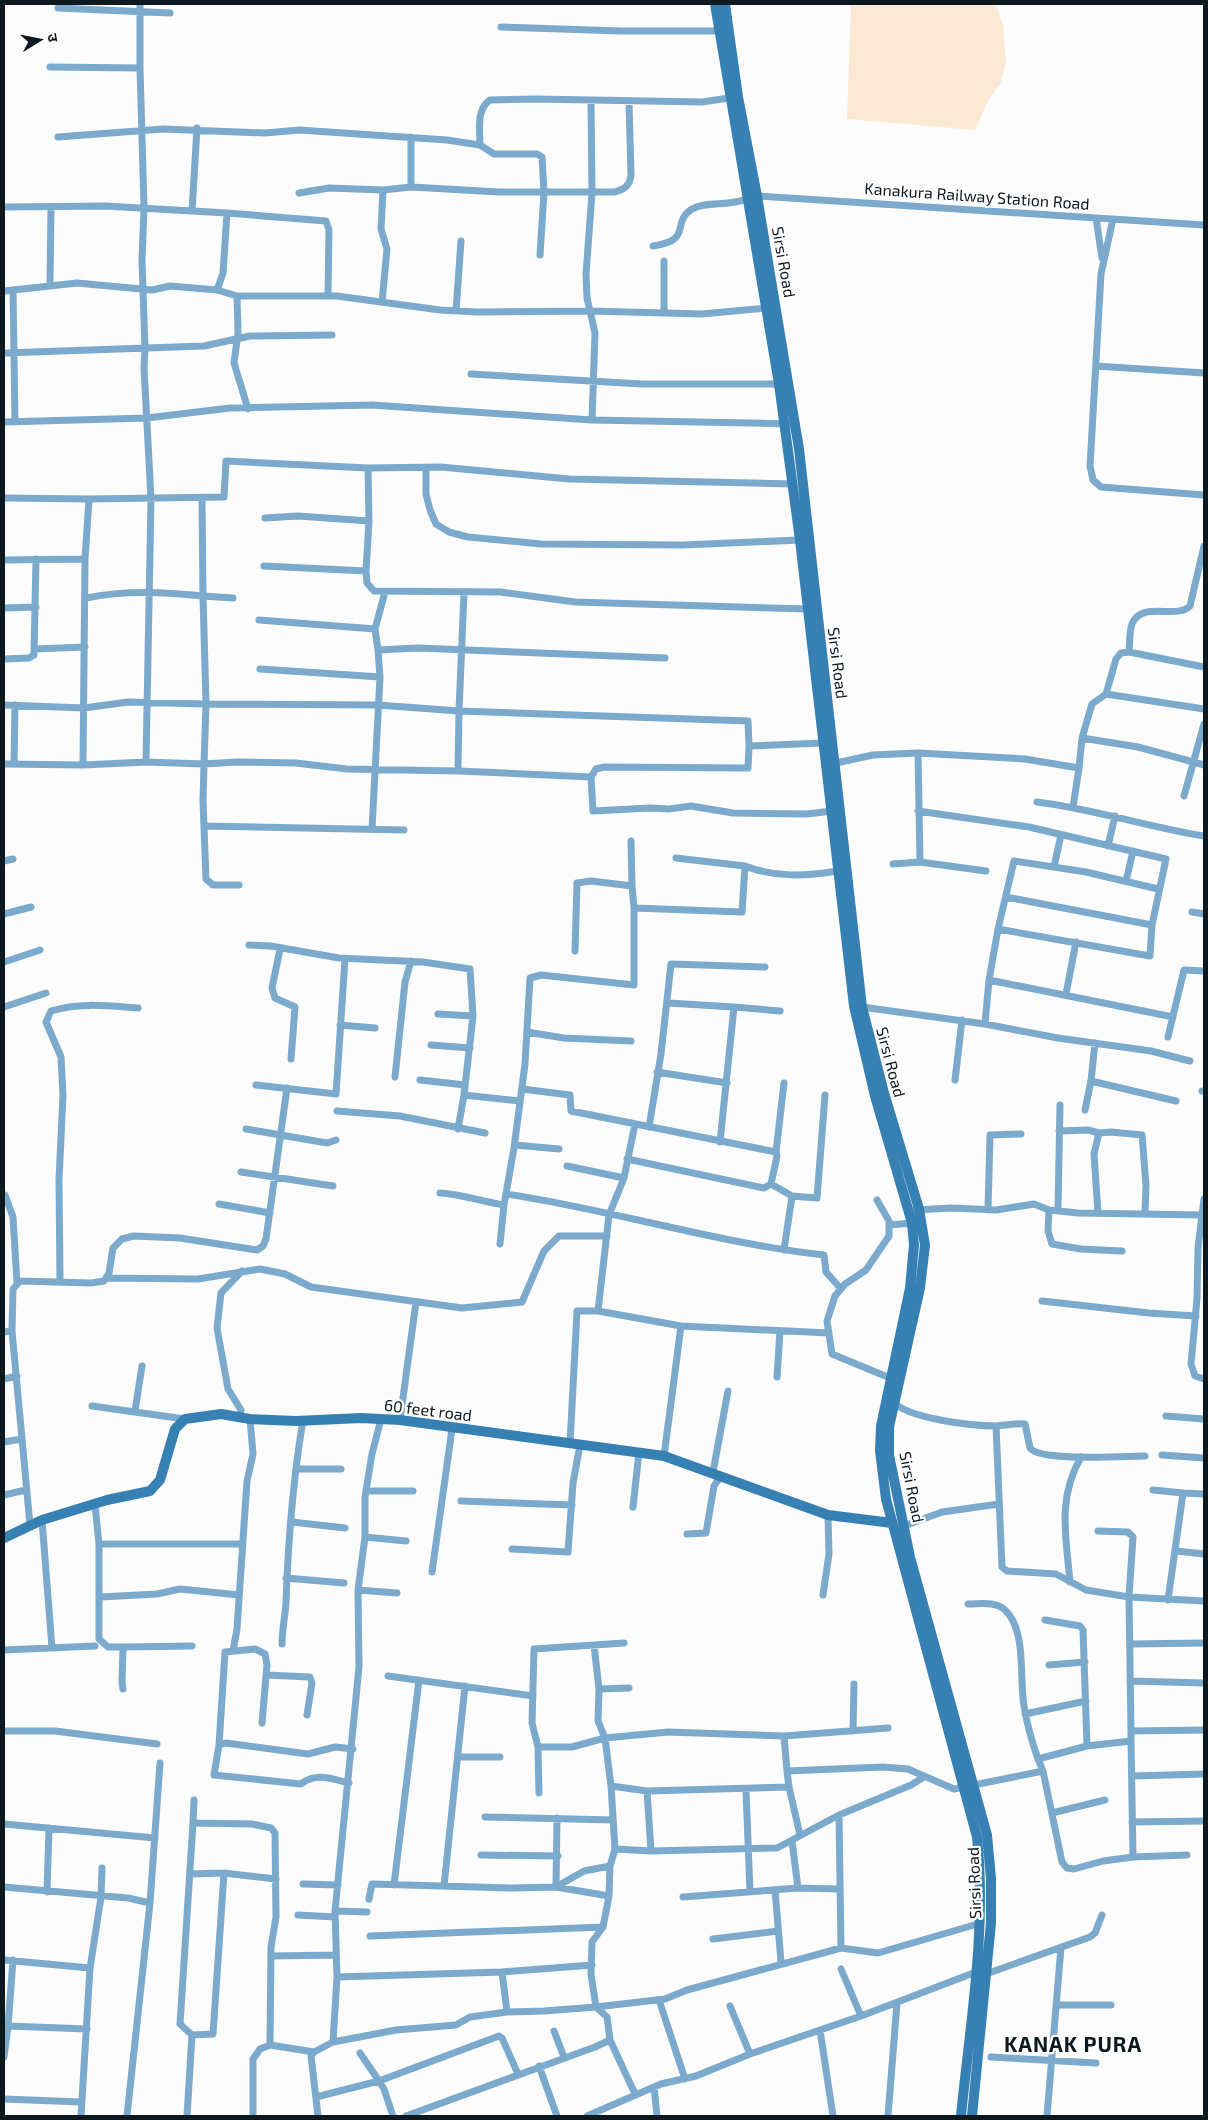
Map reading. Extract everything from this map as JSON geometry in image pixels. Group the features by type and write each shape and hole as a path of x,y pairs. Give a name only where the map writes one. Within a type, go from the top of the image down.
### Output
{"main road":[{"name":"Sirsi Road","path":"715,4 729,98 753,198 796,424 832,746 836,763 862,1007 914,1210 912,1223 914,1245 910,1288 880,1426 880,1451 892,1523 969,1788 988,1835 992,1878 991,1922 981,1973 961,2116"},
{"name":"Sirsi Road","path":"724,4 800,540 845,939 859,1033 875,1096 925,1245 920,1288 889,1427 889,1455 904,1526 969,1788 977,1837 981,1880 981,1973 972,2116"},
{"name":"60 feet road","path":"185,1419 222,1414 250,1419 400,1420 452,1429 638,1452 664,1456 828,1515 892,1523"},
{"path":"4,1538 42,1520 143,1493 156,1485 163,1469 174,1429 185,1419"}],"street":[{"path":"140,4 144,207 144,368 151,499 146,762"},
{"path":"58,8 170,12"},
{"path":"501,27 620,32 720,31"},
{"path":"50,67 140,68"},
{"path":"480,145 481,113 484,104 490,100 702,102 729,98"},
{"path":"591,100 592,193 586,274 590,312 595,333 592,420"},
{"path":"300,193 329,188 383,190 411,188 592,193 624,190 629,184 631,176 629,101"},
{"path":"192,211 197,128"},
{"path":"58,136 197,128 265,133 299,130 411,137 480,145 494,154 540,154 544,160 540,255"},
{"path":"411,137 411,188"},
{"path":"382,302 387,249 380,230 383,190"},
{"name":"Kanakura Railway Station Road","path":"654,246 670,244 675,240 684,217 690,210 700,206 753,198 1204,225"},
{"path":"4,207 144,207 326,221 329,230 328,296"},
{"path":"50,285 51,207"},
{"path":"217,290 223,273 227,213"},
{"path":"1096,218 1102,261 1090,466 1093,480 1101,488 1204,495"},
{"path":"1102,261 1113,219"},
{"path":"456,311 461,241"},
{"path":"664,261 664,313"},
{"path":"4,291 77,283 152,290 170,286 217,290 237,296 328,296 456,311 702,314 766,308"},
{"path":"12,290 15,422"},
{"path":"237,296 237,340 234,363 248,409"},
{"path":"4,353 145,350 204,346 250,336 332,335"},
{"path":"1096,366 1204,372"},
{"path":"471,374 593,382 736,386 779,384"},
{"path":"4,422 147,418 230,408 372,405 592,420 784,426 796,424"},
{"path":"4,498 151,499 224,497 226,461 368,468 426,467 472,469 569,479 792,484"},
{"path":"426,467 426,494 436,524 449,532 468,537 542,544 692,545 800,540"},
{"path":"368,468 370,521 366,571 367,582 371,589 385,592 500,592 575,602 807,609"},
{"path":"202,498 206,704 204,764 206,879 213,884 239,885"},
{"path":"83,765 85,559 89,499"},
{"path":"265,518 298,516 370,521"},
{"path":"1128,652 1132,624 1136,618 1155,611 1182,610 1190,606 1204,546"},
{"path":"4,659 29,658 34,655 36,559"},
{"path":"4,560 85,559"},
{"path":"264,566 366,571"},
{"path":"372,830 380,677 375,629 385,592"},
{"path":"86,598 105,594 150,593 233,598"},
{"path":"458,770 459,674 462,650 464,593"},
{"path":"4,608 36,607"},
{"path":"259,620 375,629"},
{"path":"35,649 85,647"},
{"path":"378,650 418,648 666,658"},
{"path":"1073,807 1082,738 1092,704 1106,694 1116,660 1120,653 1128,652 1204,667"},
{"path":"260,669 380,677"},
{"path":"1106,694 1204,709"},
{"path":"4,705 84,708 128,702 378,705 459,711 748,722 748,768 604,767 596,769 591,777 593,811 650,808 669,810 691,806 733,813 807,814 832,811"},
{"path":"14,764 16,705"},
{"path":"1184,796 1204,724"},
{"path":"1082,738 1138,747 1204,766"},
{"path":"749,746 823,743"},
{"path":"836,763 873,755 918,753 1025,759 1078,768"},
{"path":"918,753 920,862"},
{"path":"4,764 83,765 146,762 204,764 237,762 296,763 347,769 458,770 591,777"},
{"path":"1037,802 1073,807 1204,836"},
{"path":"918,811 1029,827 1166,859 1158,889 1152,925 1150,956 998,929"},
{"path":"1108,846 1114,816"},
{"path":"204,826 404,830"},
{"path":"1054,867 1061,835"},
{"path":"500,1244 504,1205 515,1145 522,1089 530,978 541,975 634,985 634,908 631,841"},
{"path":"1126,881 1133,851"},
{"path":"676,858 745,866 759,872 789,876 838,871"},
{"path":"4,861 13,859"},
{"path":"985,1024 989,980 998,929 1014,861 1126,881 1158,889"},
{"path":"893,864 920,862 986,870"},
{"path":"634,908 742,912 745,866"},
{"path":"575,951 577,883 591,881 632,886"},
{"path":"1006,897 1152,925"},
{"path":"4,914 31,907"},
{"path":"1192,912 1204,914"},
{"path":"1066,994 1076,942"},
{"path":"249,945 271,946 280,949 345,958 411,961 470,969 473,1016 458,1129"},
{"path":"280,949 272,988 275,998 295,1007 291,1059"},
{"path":"4,962 40,950"},
{"path":"256,1085 336,1094 345,958"},
{"path":"395,1077 405,982 411,961"},
{"path":"649,1127 668,1003 671,964 765,967"},
{"path":"1168,1037 1184,970 1204,971"},
{"path":"989,980 1173,1017"},
{"path":"4,1007 46,993"},
{"path":"668,1003 780,1011"},
{"path":"60,1281 59,1180 63,1095 61,1057 46,1022 51,1010 62,1007 92,1005 138,1008"},
{"path":"720,1142 734,1007"},
{"path":"862,1007 962,1020 1058,1038 1151,1051 1190,1061"},
{"path":"438,1014 473,1016"},
{"path":"955,1080 962,1020"},
{"path":"340,1025 375,1028"},
{"path":"526,1032 564,1038 631,1041"},
{"path":"1085,1110 1091,1081 1095,1043"},
{"path":"431,1045 470,1048"},
{"path":"657,1072 727,1083"},
{"path":"420,1080 465,1086"},
{"path":"1091,1081 1176,1101"},
{"path":"627,1159 764,1188 771,1184 777,1156 784,1083"},
{"path":"107,1278 113,1248 128,1236 180,1238 257,1250 263,1246 270,1213 287,1088"},
{"path":"522,1089 570,1095 571,1110 776,1152"},
{"path":"464,1095 520,1101"},
{"path":"771,1184 792,1196 817,1198 825,1095"},
{"path":"1058,1210 1060,1105"},
{"path":"337,1112 400,1116 485,1133"},
{"path":"598,1311 609,1215 624,1178 635,1124"},
{"path":"246,1129 327,1143 336,1140"},
{"path":"1059,1131 1088,1130 1099,1133 1111,1132 1142,1135 1146,1185 1145,1213"},
{"path":"1098,1213 1094,1154 1099,1133"},
{"path":"988,1210 990,1135 1021,1134"},
{"path":"515,1145 559,1150"},
{"path":"567,1166 624,1178"},
{"path":"241,1172 333,1186"},
{"path":"440,1193 455,1194 479,1202 504,1205"},
{"path":"506,1194 573,1204 609,1215 784,1250 824,1255 826,1272 842,1289"},
{"path":"5,1195 13,1217 17,1283"},
{"path":"784,1250 792,1196"},
{"path":"1204,1199 1198,1248 1201,1299 1196,1316 1191,1364 1195,1376 1204,1379"},
{"path":"877,1200 889,1225 889,1236 866,1270 836,1296 826,1320 832,1354 890,1378"},
{"path":"219,1204 270,1213"},
{"path":"914,1210 988,1210 1034,1204 1049,1210 1178,1216 1203,1215"},
{"path":"1049,1210 1048,1231 1052,1244 1081,1249 1122,1251"},
{"path":"889,1225 912,1223"},
{"path":"30,1525 12,1331 13,1289 20,1281 60,1281 91,1284 100,1283 107,1278 198,1279 260,1269 285,1274 311,1287 462,1308 522,1302 544,1252 559,1236 607,1236"},
{"path":"240,1417 241,1410 228,1389 217,1328 221,1293 243,1271"},
{"path":"1042,1301 1149,1313 1196,1316"},
{"path":"400,1420 416,1302"},
{"path":"512,1549 568,1552 575,1444 577,1311 598,1311 681,1326 721,1326 829,1333"},
{"path":"664,1456 681,1326"},
{"path":"4,1332 12,1331"},
{"path":"777,1377 780,1331"},
{"path":"135,1411 142,1366"},
{"path":"4,1379 17,1376"},
{"path":"687,1534 706,1533 717,1474 728,1391"},
{"path":"887,1394 895,1404 910,1413 925,1418 996,1426 1025,1424 1030,1448 1034,1452 1063,1457 1145,1456"},
{"path":"92,1406 185,1419"},
{"path":"1166,1416 1204,1419"},
{"path":"233,1651 247,1480 253,1454 250,1419"},
{"path":"333,2042 337,1977 335,1914 353,1749 359,1667 358,1590 365,1537 366,1491 372,1454 381,1419"},
{"path":"282,1644 296,1469 303,1420"},
{"path":"996,1426 1002,1568 1007,1571 1056,1574 1097,1593 1204,1602"},
{"path":"432,1572 452,1429"},
{"path":"4,1442 22,1439"},
{"path":"633,1507 638,1452"},
{"path":"1162,1455 1204,1458"},
{"path":"1070,1582 1065,1502 1067,1486 1081,1457"},
{"path":"296,1469 341,1469"},
{"path":"4,1495 26,1490"},
{"path":"1153,1490 1204,1494"},
{"path":"366,1491 413,1491"},
{"path":"1168,1600 1183,1493"},
{"path":"461,1501 572,1505"},
{"path":"904,1526 942,1512 999,1504"},
{"path":"95,1505 99,1544 99,1639 108,1647 192,1646"},
{"path":"822,1595 829,1554 828,1515"},
{"path":"42,1520 52,1648"},
{"path":"292,1522 345,1528"},
{"path":"1098,1531 1131,1534 1128,1597 1133,1857"},
{"path":"365,1537 406,1541"},
{"path":"99,1544 243,1544"},
{"path":"1176,1551 1204,1554"},
{"path":"286,1578 344,1583"},
{"path":"100,1597 157,1594 180,1589 239,1596"},
{"path":"358,1590 397,1593"},
{"path":"968,1604 997,1605 1004,1609 1017,1626 1025,1714 1042,1771 1062,1862 1068,1868 1074,1869 1103,1861 1133,1857 1187,1855"},
{"path":"1045,1620 1080,1626 1084,1634 1087,1746"},
{"path":"539,1793 538,1747 532,1723 534,1648 624,1643"},
{"path":"1130,1644 1204,1643"},
{"path":"594,1645 599,1688 598,1721 605,1738 611,1786 615,1849 610,1866 609,1896 603,1927 592,1942 591,1974 596,2007 607,2018 610,2040 635,2094"},
{"path":"4,1650 95,1646"},
{"path":"123,1648 123,1689"},
{"path":"262,1723 267,1658 261,1651 225,1652 219,1744 214,1775 301,1784 307,1779 319,1776 349,1783"},
{"path":"1049,1665 1085,1662"},
{"path":"266,1675 310,1677 312,1683 307,1714"},
{"path":"388,1676 533,1696"},
{"path":"394,1885 419,1680"},
{"path":"1130,1681 1204,1682"},
{"path":"853,1731 854,1684"},
{"path":"444,1886 465,1686"},
{"path":"599,1688 629,1688"},
{"path":"1025,1714 1086,1701"},
{"path":"538,1747 572,1747 605,1738 668,1732 784,1736 888,1728"},
{"path":"1131,1731 1204,1730"},
{"path":"4,1731 55,1731 156,1744"},
{"path":"784,1736 789,1787 800,1836"},
{"path":"1038,1759 1087,1746 1132,1740"},
{"path":"219,1744 229,1743 308,1754 335,1747 353,1749"},
{"path":"458,1756 500,1758"},
{"path":"127,2116 150,1902 160,1763"},
{"path":"787,1771 883,1767 908,1769 954,1789 969,1788 1042,1771"},
{"path":"1132,1776 1204,1774"},
{"path":"615,1849 652,1851 777,1848 839,1815 911,1785 924,1777"},
{"path":"611,1786 647,1791 746,1790 789,1787"},
{"path":"746,1790 750,1892"},
{"path":"647,1791 652,1851"},
{"path":"194,1800 180,2024 192,2035 213,2034 224,1873"},
{"path":"1052,1813 1105,1800"},
{"path":"839,1815 839,1889 842,1948"},
{"path":"485,1817 614,1820"},
{"path":"556,1887 558,1856 557,1818"},
{"path":"1132,1822 1204,1821"},
{"path":"193,1823 252,1824 271,1828 275,1833 276,1917 271,1956 270,2045"},
{"path":"4,1824 155,1838"},
{"path":"47,1892 49,1828"},
{"path":"792,1841 798,1888"},
{"path":"481,1855 558,1856"},
{"path":"556,1887 584,1871 610,1866"},
{"path":"81,2116 90,1968 101,1897 102,1868"},
{"path":"190,1874 224,1873 276,1879"},
{"path":"303,1884 338,1885"},
{"path":"369,1899 372,1884 556,1887 609,1896"},
{"path":"4,1887 128,1898 150,1902"},
{"path":"683,1897 798,1888 839,1889"},
{"path":"775,1890 781,1962"},
{"path":"298,1915 367,1912"},
{"path":"587,2116 654,2087 685,2079 750,2054 1061,1947 1096,1933 1102,1915"},
{"path":"253,2116 253,2059 260,2049 270,2045 314,2052 333,2042 396,2030 456,2025 470,2017 507,2012 596,2007 659,2000 781,1962 842,1948 878,1953 981,1923"},
{"path":"370,1936 603,1927"},
{"path":"713,1939 778,1931"},
{"path":"1047,2116 1061,1947"},
{"path":"271,1956 336,1955"},
{"path":"4,1960 90,1968"},
{"path":"4,2057 13,1960"},
{"path":"337,1977 502,1972 592,1965"},
{"path":"840,1969 861,2016"},
{"path":"502,1972 507,2012"},
{"path":"659,2000 685,2079"},
{"path":"888,2116 896,2003"},
{"path":"1056,2005 1111,2005"},
{"path":"730,2006 750,2054"},
{"path":"8,2026 86,2029"},
{"path":"554,2030 564,2057"},
{"path":"820,2030 833,2116"},
{"path":"187,2116 192,2035"},
{"path":"316,2096 379,2081 500,2036 518,2074"},
{"path":"406,2116 610,2040"},
{"path":"314,2052 312,2068 318,2116"},
{"path":"360,2053 384,2089 393,2116"},
{"path":"991,2057 1096,2063"},
{"path":"539,2066 556,2116"},
{"path":"654,2087 657,2116"},
{"path":"4,2099 81,2102"}],"shaded area":[{"path":"851,4 995,4 1003,24 1006,63 1000,84 989,99 975,130 847,119"}],"district":[{"name":"KANAK PURA","path":"1073,2045"}]}
